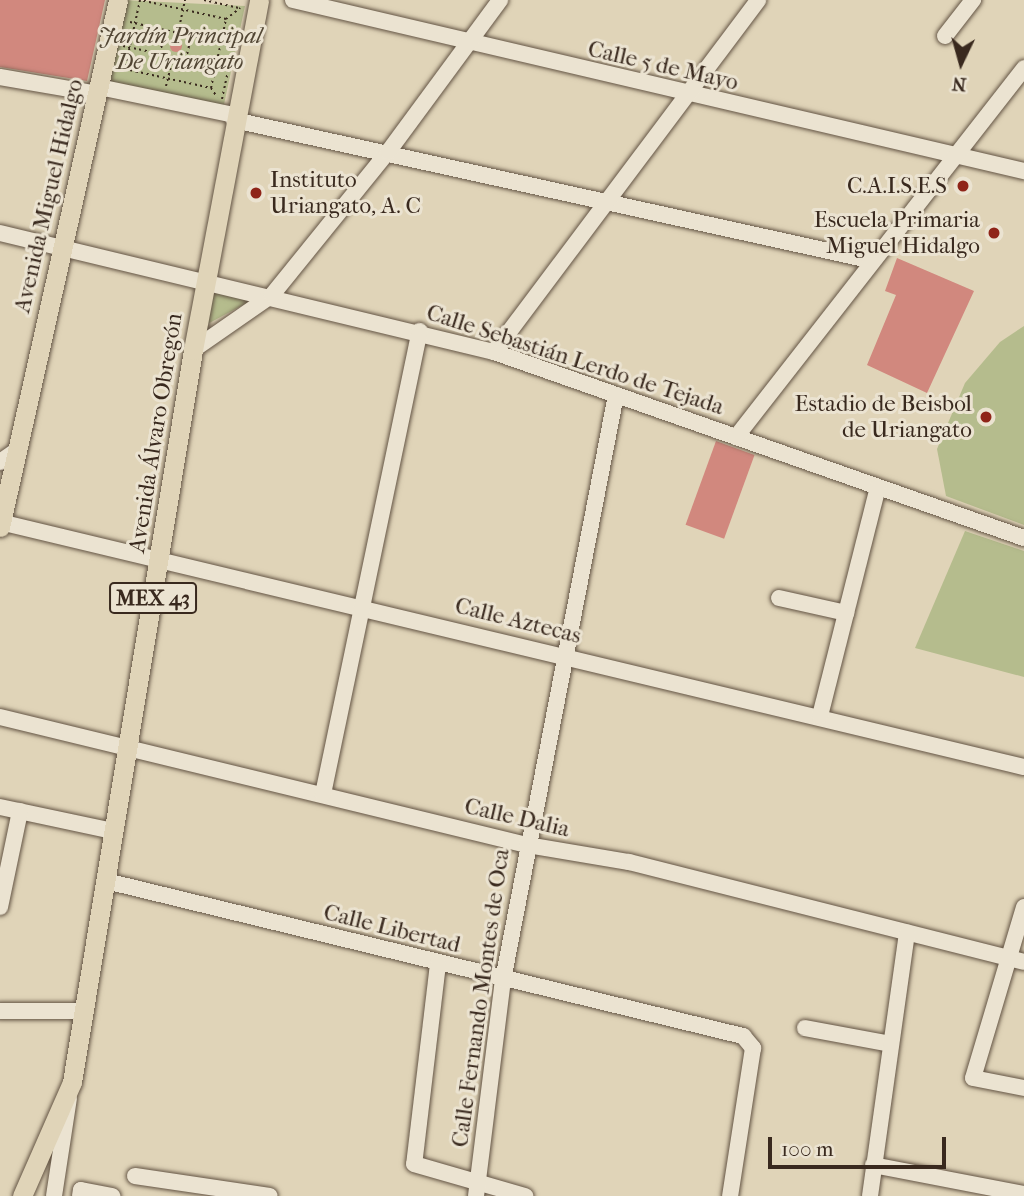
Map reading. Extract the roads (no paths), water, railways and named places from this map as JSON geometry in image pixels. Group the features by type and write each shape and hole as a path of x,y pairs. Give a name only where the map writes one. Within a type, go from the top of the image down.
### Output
{"main road":[{"name":"Avenida Miguel Hidalgo","path":"0,524 8,456 62,248 118,0"},
{"name":"Avenida Álvaro Obregón","path":"22,1196 72,1082 206,280 230,113 253,2"}],"street":[{"name":"Calle 5 de Mayo","path":"293,0 686,95 1024,171"},
{"path":"193,350 272,295 388,152 500,0"},
{"path":"494,352 758,0"},
{"path":"945,36 973,0"},
{"path":"736,437 869,260 1024,68"},
{"path":"0,78 98,90 230,113 388,152 607,198 869,260"},
{"name":"Calle Sebastián Lerdo de Tejada","path":"0,233 272,295 494,352 1024,538"},
{"path":"323,794 365,607 420,331"},
{"name":"Calle Fernando Montes de Oca","path":"476,1189 503,980 561,655 616,395"},
{"path":"820,716 878,486"},
{"name":"Calle Aztecas","path":"0,524 160,558 1024,767"},
{"path":"779,598 846,614"},
{"name":"Calle Dalia","path":"0,717 527,845 629,862 1016,960"},
{"path":"0,807 114,831"},
{"path":"0,907 20,811"},
{"name":"Calle Libertad","path":"106,881 749,1041 730,1196"},
{"path":"1024,907 1016,960 973,1078 1024,1088"},
{"path":"870,1196 907,933"},
{"path":"438,964 414,1164 476,1189 525,1196"},
{"path":"0,1011 83,1011"},
{"path":"805,1028 891,1044"},
{"path":"54,1196 72,1082"},
{"path":"873,1165 1024,1194"},
{"path":"135,1176 170,1189 270,1196"},
{"path":"80,1196 81,1191 112,1196"}],"place":[{"name":"C.A.I.S.E.S","path":"963,186"},
{"name":"Instituto Uriangato, A. C","path":"256,193"},
{"name":"Escuela Primaria Miguel Hidalgo","path":"994,233"},
{"name":"Estadio de Beisbol de Uriangato","path":"986,417"}],"park label":[{"name":"Jardín Principal De Uriangato","path":"180,49"}]}
